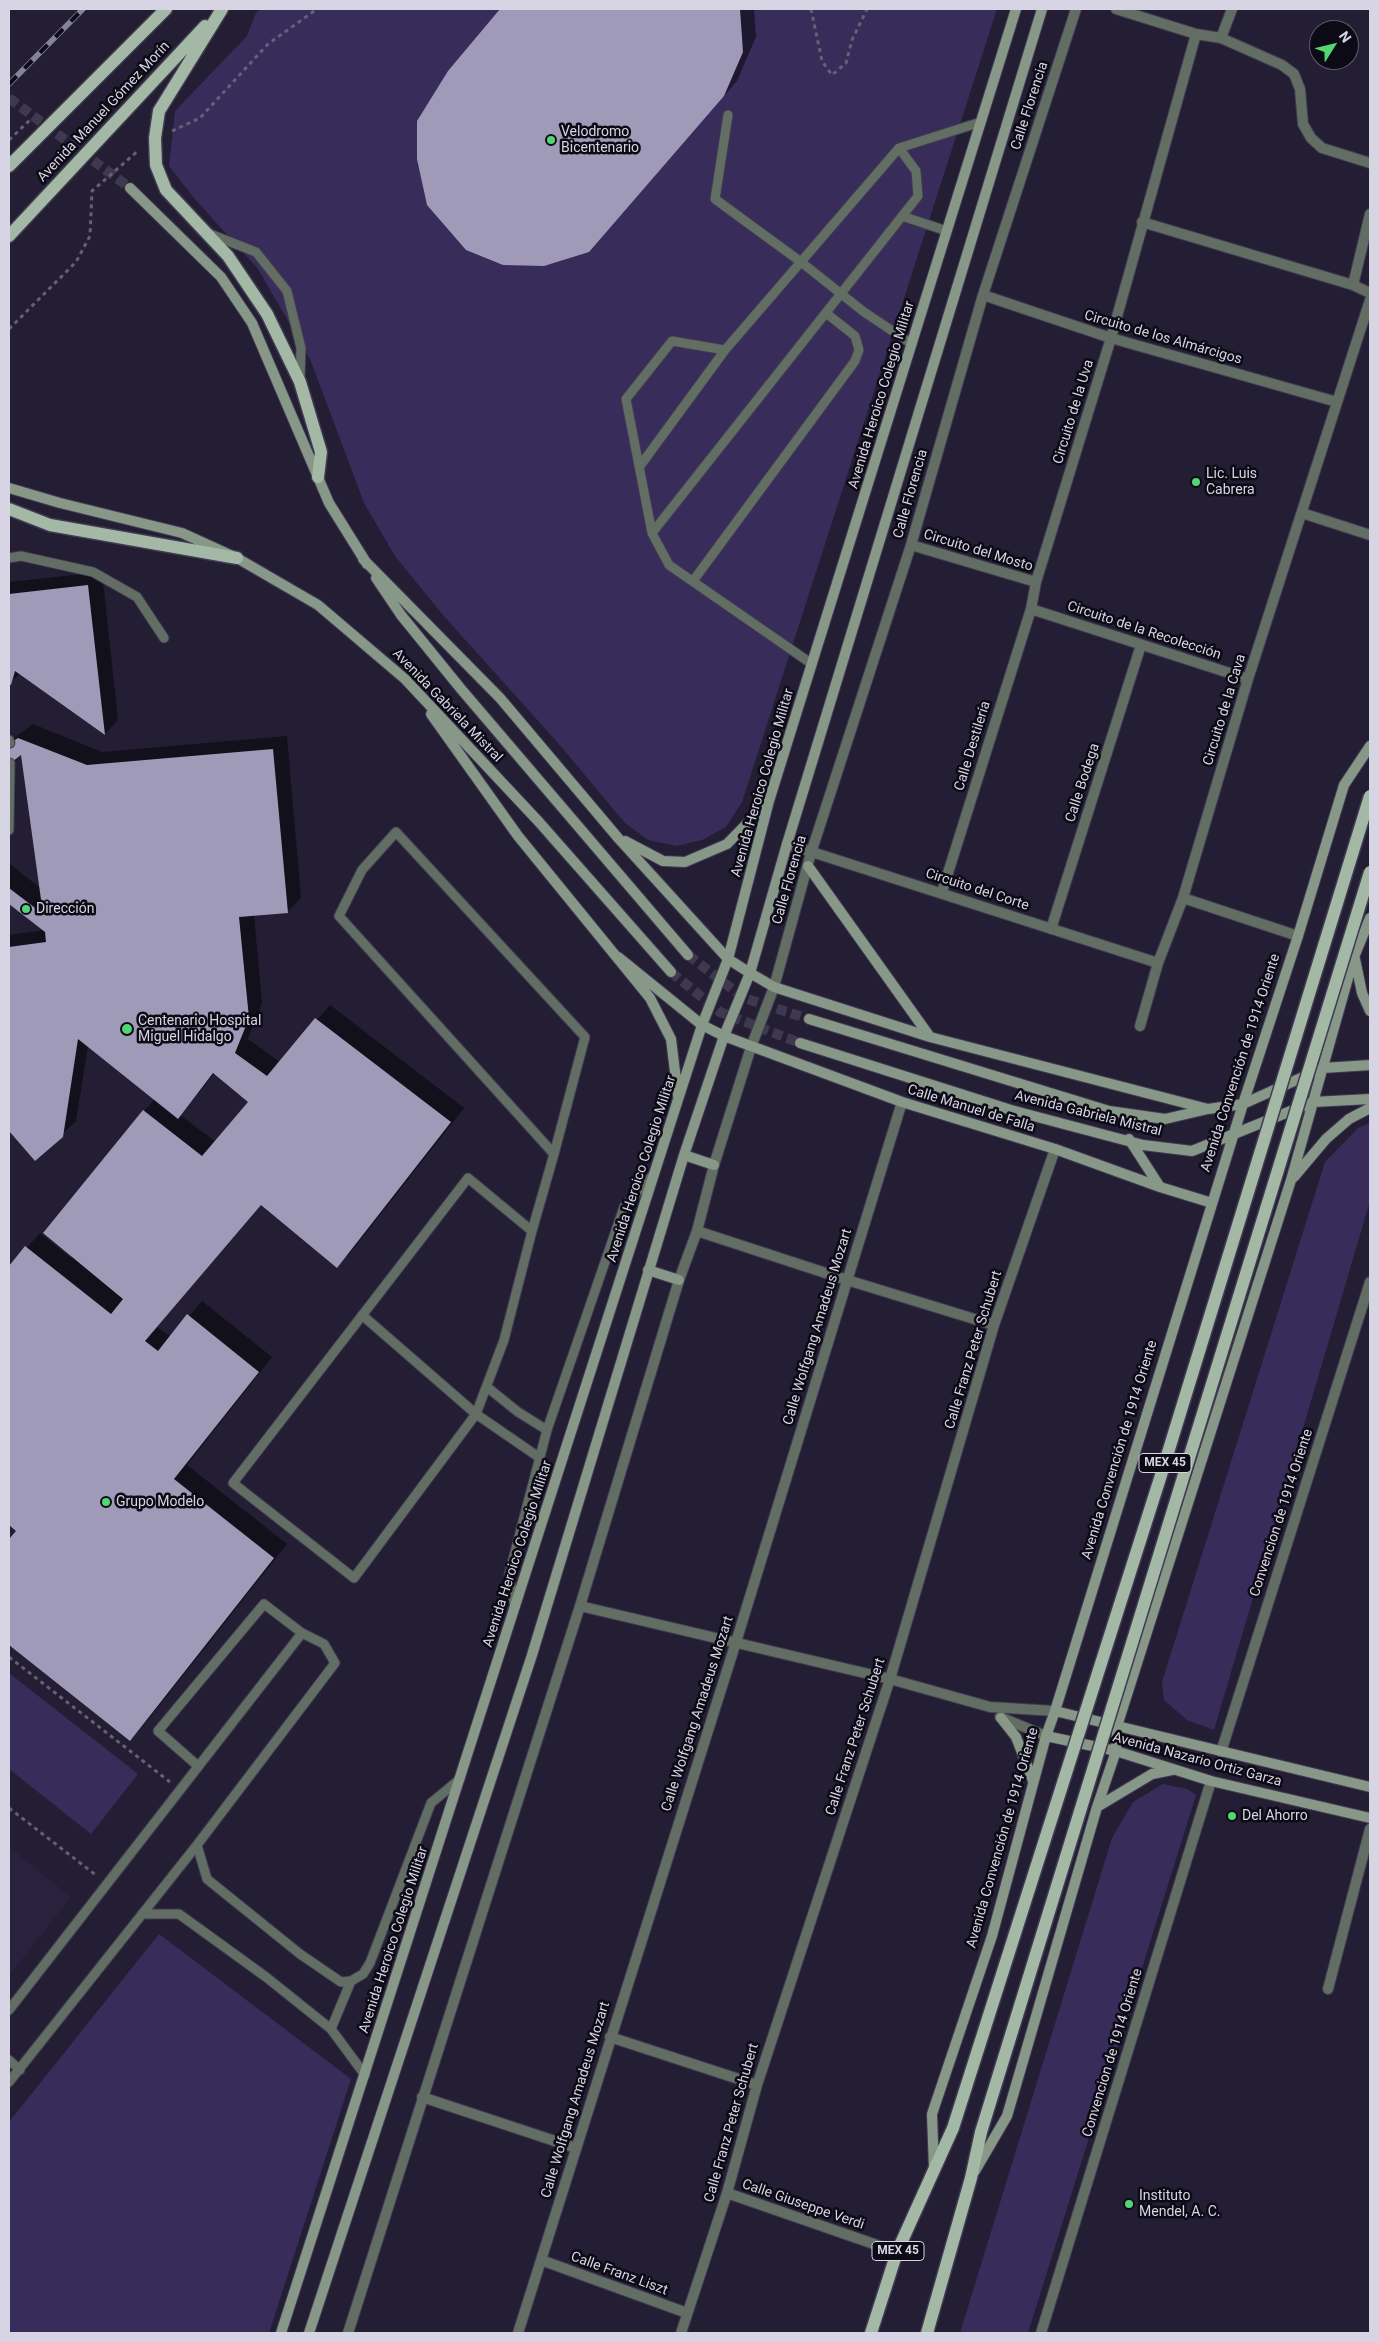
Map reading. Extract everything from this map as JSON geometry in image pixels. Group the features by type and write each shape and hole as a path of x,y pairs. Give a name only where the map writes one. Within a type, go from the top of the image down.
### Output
{"main road":[{"name":"Avenida Manuel Gómez Morín","path":"9,166 166,9"},
{"name":"Avenida Manuel Gómez Morín","path":"9,236 222,9"},
{"path":"222,9 159,111 155,138 156,165 166,190 228,256 268,314 300,382 321,452 318,477"},
{"path":"9,509 50,525 237,558"},
{"name":"Avenida Convención de 1914 Oriente","path":"871,2333 897,2252 953,2128 1165,1462 1370,796"},
{"name":"MEX 45","path":"927,2333 971,2178 981,2132 1370,872"}],"street":[{"name":"Avenida Heroico Colegio Militar","path":"281,2333 702,1025 728,959 769,801 1016,9"},
{"path":"309,2333 532,1655 684,1155 724,1036 750,973 787,844 1042,9"},
{"name":"Calle Florencia","path":"751,1047 774,987 811,852 911,545 983,295 1076,9"},
{"path":"1116,9 1196,34 1221,38 1282,65 1294,74 1300,89 1303,124 1311,138 1322,148 1370,163"},
{"path":"1221,38 1232,9"},
{"name":"Circuito de la Uva","path":"1031,609 1036,582 1112,338 1142,222 1196,34"},
{"name":"Avenida Gabriela Mistral","path":"130,188 222,277 252,323 329,503 401,616 461,689 688,954"},
{"path":"1353,284 1368,233 1370,214"},
{"path":"1142,222 1353,284 1370,292"},
{"name":"Circuito de los Almárcigos","path":"983,295 1112,338 1337,402"},
{"path":"1337,402 1370,300"},
{"name":"Circuito de la Cava","path":"1140,1026 1158,963 1183,898 1248,679 1337,402"},
{"name":"Avenida Gabriela Mistral","path":"9,488 60,503 182,533 237,558 318,605 405,679 539,822 671,972"},
{"path":"1302,514 1370,535"},
{"name":"Circuito del Mosto","path":"911,545 1036,582"},
{"name":"Avenida Gabriela Mistral","path":"363,558 500,698 620,839 728,959"},
{"name":"Circuito de la Recolección","path":"1031,609 1248,679"},
{"name":"Calle Destilería","path":"942,892 1031,609"},
{"name":"Calle Bodega","path":"1051,929 1141,645"},
{"path":"405,679 518,836 650,998 671,1039 679,1100"},
{"name":"Avenida Convención de 1914 Oriente","path":"934,2172 932,2114 992,1936 1046,1736 1344,785 1370,746"},
{"path":"620,839 663,860 685,862 726,844 769,801"},
{"name":"Circuito del Corte","path":"787,844 942,892 1158,963"},
{"path":"808,866 930,1037"},
{"path":"1183,898 1298,936"},
{"path":"971,2178 1007,2116 1097,1807 1116,1751 1117,1726 1291,1180 1354,957 1370,918"},
{"name":"Calle Manuel de Falla","path":"618,957 702,1025 724,1036 902,1102 1055,1149 1160,1187 1212,1203"},
{"path":"1354,957 1362,993 1370,1011"},
{"path":"728,959 774,987 930,1037 1208,1109"},
{"name":"Avenida Gabriela Mistral","path":"809,1019 1109,1111 1165,1119 1208,1109 1243,1104 1323,1068 1370,1065"},
{"name":"Avenida Gabriela Mistral","path":"800,1042 1012,1110 1142,1144 1192,1151 1313,1102 1370,1099"},
{"path":"348,2333 580,1606 679,1280 697,1231 714,1165 751,1047"},
{"name":"Calle Wolfgang Amadeus Mozart","path":"518,2333 736,1642 902,1102"},
{"path":"1291,1180 1326,1139 1349,1119 1370,1108"},
{"path":"1128,1139 1160,1187"},
{"name":"Calle Franz Peter Schubert","path":"680,2333 727,2193 757,2085 890,1679 994,1325 1055,1149"},
{"path":"684,1155 714,1165"},
{"path":"697,1231 994,1325"},
{"path":"648,1270 679,1280"},
{"name":"Convencion de 1914 Oriente","path":"1221,1752 1370,1282"},
{"path":"580,1606 890,1679 990,1707 1055,1710"},
{"path":"990,1707 1016,1736 1034,1781"},
{"name":"Avenida Nazario Ortiz Garza","path":"1055,1710 1370,1787"},
{"path":"1001,1718 1046,1736"},
{"name":"Avenida Nazario Ortiz Garza","path":"1046,1736 1116,1751 1211,1781 1370,1818"},
{"path":"1097,1807 1152,1774 1174,1769"},
{"name":"Convencion de 1914 Oriente","path":"1041,2333 1211,1781"},
{"path":"1328,1989 1370,1829"},
{"path":"610,2037 757,2085"},
{"path":"422,2097 576,2148"},
{"name":"Calle Giuseppe Verdi","path":"727,2193 897,2252"},
{"name":"Calle Franz Liszt","path":"541,2260 687,2313"}],"lane":[{"path":"728,115 715,199 801,262 840,294 912,344"},
{"path":"640,466 725,350 899,148 981,122"},
{"path":"652,533 918,196 916,171 899,148"},
{"path":"902,216 948,231"},
{"path":"205,232 256,252 286,291 301,348 300,382"},
{"path":"693,581 855,361 859,350 855,336 826,313"},
{"path":"725,350 672,341 626,399 652,533 669,565 812,664"},
{"path":"9,558 21,556 93,572 137,597 164,638"},
{"path":"9,830 10,763"},
{"path":"532,1231 468,1178 233,1482 354,1578 476,1414 504,1340 532,1231 554,1154 585,1037 396,832 362,870 339,916 554,1154"},
{"path":"515,1608 509,1575 547,1430 624,1206 655,1172"},
{"path":"362,1315 476,1414 540,1458"},
{"path":"487,1387 518,1412 547,1430"},
{"path":"9,2082 197,1845 335,1663 324,1644 302,1633 264,1604 158,1731 198,1766"},
{"path":"9,2010 302,1633"},
{"path":"197,1845 207,1879 300,1954 341,1982 351,1981 363,1974 370,1963 431,1803 460,1779"},
{"path":"142,1914 178,1914 266,1978 331,2029 365,2075"},
{"path":"331,2029 351,1981"},
{"path":"9,2060 20,2070"}],"path":[{"path":"811,9 822,61 832,75 846,63 852,40 867,9"},
{"path":"9,1657 180,1790"},
{"path":"9,1808 107,1884"}],"shaded area":[{"path":"260,9 997,9 742,802 726,827 702,840 677,846 648,840 625,823 558,743 443,615 395,556 364,503 310,359 258,269 194,198 169,166 175,111 247,36 256,13"},
{"path":"1370,1123 1370,1201 1214,1730 1187,1720 1164,1700 1162,1682 1325,1162 1358,1128"},
{"path":"9,1673 138,1774 91,1834 9,1769"},
{"path":"1163,1784 1187,1789 1196,1795 1028,2333 960,2333 1112,1838 1133,1802"},
{"path":"9,1847 71,1897 9,1976"},
{"path":"159,1934 351,2079 269,2333 9,2333 9,2122"}],"building":[{"name":"Velodromo Bicentenario","path":"500,9 740,9 743,52 724,96 589,252 544,266 503,265 466,250 427,205 417,159 417,121 448,71"},
{"path":"88,585 105,735 15,671 11,685 9,685 9,594"},
{"name":"Centenario Hospital Miguel Hidalgo","path":"18,738 87,765 273,749 288,913 239,917 249,1018 235,1053 267,1076 315,1018 451,1122 337,1268 261,1205 145,1341 158,1351 187,1314 259,1372 174,1479 274,1558 130,1741 9,1645 9,1539 16,1531 9,1525 9,1266 25,1246 111,1314 123,1299 43,1233 143,1110 202,1156 248,1102 213,1073 178,1119 78,1039 63,1137 35,1161 9,1131 9,947 46,942 45,932 9,904 9,888 43,914 21,755 9,764 9,744"}],"tunnel":[{"path":"9,98 130,188"},
{"path":"688,955 744,998 809,1019"},
{"path":"671,972 720,1012 800,1043"}],"railway":[{"path":"9,84 83,9"}],"place":[{"name":"Velodromo Bicentenario","path":"551,140"},
{"name":"Lic. Luis Cabrera","path":"1196,482"},
{"name":"Dirección","path":"26,909"},
{"name":"Centenario Hospital Miguel Hidalgo","path":"127,1029"},
{"name":"Grupo Modelo","path":"106,1502"},
{"name":"Del Ahorro","path":"1232,1816"},
{"name":"Instituto Mendel, A. C.","path":"1129,2204"}]}
